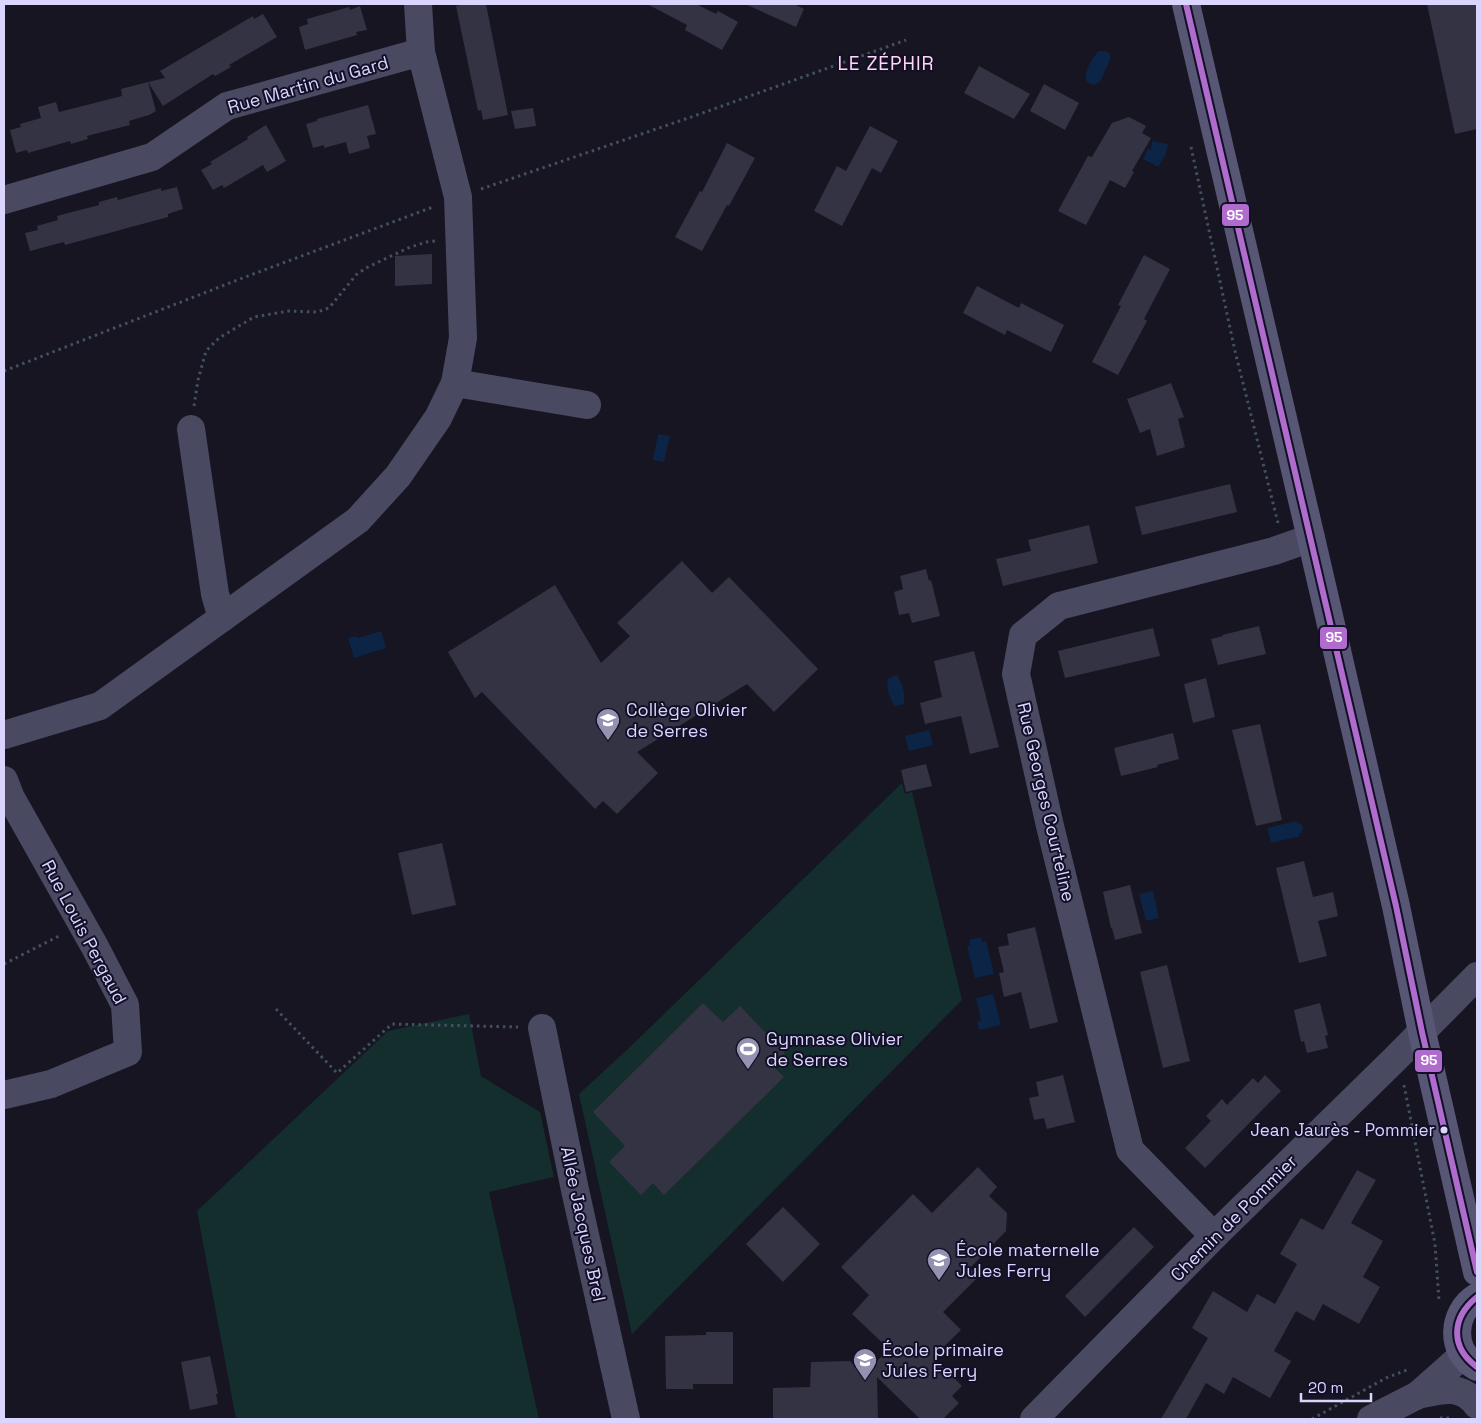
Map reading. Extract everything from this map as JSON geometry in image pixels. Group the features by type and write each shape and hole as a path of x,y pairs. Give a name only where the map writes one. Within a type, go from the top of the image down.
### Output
{"main road":[{"path":"1186,4 1312,538 1477,1272"},
{"path":"1470,1361 1457,1338 1458,1320 1467,1304 1477,1297"}],"street":[{"path":"4,735 100,706 358,520 398,476 438,418 455,383 463,338 458,197 421,52 418,4"},
{"name":"Rue Martin du Gard","path":"4,200 152,157 227,106 421,52"},
{"path":"455,383 586,405"},
{"path":"191,429 215,594 222,618"},
{"name":"Rue Georges Courteline","path":"1214,1236 1130,1150 1050,826 1016,674 1023,636 1059,606 1274,551 1312,538"},
{"name":"Rue Louis Pergaud","path":"4,780 11,798 125,1005 128,1052 51,1084 4,1095"},
{"name":"Chemin de Pommier","path":"1034,1419 1214,1236 1477,976"},
{"name":"Allée Jacques Brel","path":"542,1028 575,1190 626,1419"},
{"path":"1371,1419 1418,1394 1470,1361"},
{"path":"1418,1394 1448,1389 1464,1392 1477,1405"}],"path":[{"path":"1189,139 1235,351 1284,547"},
{"path":"191,429 198,380 206,351 219,338 254,318 289,311 316,312 330,308 356,275 366,268 408,248 435,241 460,247"},
{"path":"4,964 82,924"},
{"path":"276,1009 337,1073 392,1024 542,1028"},
{"path":"1399,1055 1434,1244 1439,1301"},
{"path":"1312,1419 1386,1378 1409,1369"}],"green space":[{"name":"Gymnase Olivier de Serres","path":"902,783 905,794 912,792 962,1000 632,1334 579,1094 630,1047"},
{"path":"469,1014 481,1076 540,1112 554,1177 489,1192 539,1419 236,1419 197,1211 388,1031"}],"water":[{"path":"1099,51 1108,52 1110,58 1101,80 1093,85 1087,82 1086,73 1090,63"},
{"path":"1152,141 1168,144 1165,156 1158,167 1143,159 1148,148 1151,150"},
{"path":"658,434 670,436 664,462 653,460"},
{"path":"381,631 386,648 354,658 348,638 356,636 358,638"},
{"path":"897,675 903,689 904,704 894,706 888,692 887,679"},
{"path":"929,730 933,745 909,751 905,736"},
{"path":"1296,821 1303,828 1299,834 1300,836 1271,843 1267,828"},
{"path":"1153,891 1159,918 1146,921 1139,894"},
{"path":"981,937 982,942 986,941 994,974 975,978 967,946 970,945 969,940"},
{"path":"993,994 1001,1025 979,1030 977,1022 981,1020 976,998"}],"building":[{"path":"486,4 508,115 483,120 481,110 478,111 456,6"},
{"path":"647,4 696,4 716,14 718,11 738,22 722,50 685,30 687,25"},
{"path":"745,4 794,4 804,9 796,27"},
{"path":"1427,4 1477,4 1477,129 1455,134"},
{"path":"360,6 367,30 356,32 357,35 305,50 299,27 308,24 307,19 349,7 350,10"},
{"path":"263,14 277,37 229,65 231,67 215,76 213,74 163,106 148,82 165,78 160,71 253,16 254,19"},
{"path":"979,66 1030,94 1014,119 964,93"},
{"path":"148,82 156,111 149,115 129,121 130,125 87,136 88,139 71,144 70,141 28,153 27,150 16,153 10,130 21,127 20,124 41,118 38,107 56,102 59,112 122,96 121,89"},
{"path":"1044,84 1079,103 1065,130 1030,111"},
{"path":"368,105 376,134 367,136 370,148 349,154 346,142 324,148 324,145 313,148 306,124 317,121 317,119"},
{"path":"533,108 536,126 515,129 511,111"},
{"path":"1129,117 1146,126 1142,133 1151,138 1132,171 1134,172 1125,188 1110,180 1086,225 1058,211 1088,156 1092,157 1112,123"},
{"path":"266,125 286,161 267,172 263,165 224,188 222,185 213,190 201,170"},
{"path":"870,126 898,141 881,173 872,168 842,226 814,211 837,166 846,171"},
{"path":"727,143 755,158 702,251 675,237 700,191 702,192"},
{"path":"177,187 183,209 168,214 168,217 65,245 64,242 30,251 25,233 38,230 37,226 58,220 57,216 99,205 99,202 117,197 118,200 161,188 161,191"},
{"path":"432,254 432,284 395,286 395,256"},
{"path":"1144,255 1170,269 1144,319 1147,321 1118,375 1092,362 1121,306 1118,305"},
{"path":"977,286 1019,308 1021,303 1064,325 1051,352 1007,330 1005,335 963,313"},
{"path":"1171,383 1184,417 1178,419 1185,447 1157,456 1150,429 1140,433 1127,399"},
{"path":"1230,484 1237,512 1142,535 1135,507"},
{"path":"1089,525 1098,563 1003,586 996,559 1031,551 1028,540"},
{"path":"682,561 712,593 729,577 818,669 774,712 747,684 637,752 658,773 617,814 603,801 595,809 482,692 475,698 448,652 555,585 601,663 630,636 617,623"},
{"path":"926,569 929,581 931,580 940,616 912,623 909,613 899,615 894,592 903,589 900,576"},
{"path":"1259,626 1266,654 1218,665 1211,639"},
{"path":"1153,628 1160,656 1065,678 1058,651"},
{"path":"974,651 999,747 970,754 961,716 925,724 920,703 942,697 934,661"},
{"path":"1206,678 1215,717 1193,723 1184,684"},
{"path":"1260,724 1282,820 1256,826 1232,730"},
{"path":"1173,733 1179,759 1157,765 1158,767 1121,776 1114,748"},
{"path":"926,764 932,786 906,792 901,770"},
{"path":"442,843 456,905 412,915 398,853"},
{"path":"1304,861 1313,897 1333,892 1338,916 1318,921 1327,956 1299,963 1276,868"},
{"path":"1130,885 1142,933 1115,940 1103,892"},
{"path":"1035,927 1058,1022 1030,1029 1021,992 1004,997 999,973 1004,972 998,947 1009,945 1007,934"},
{"path":"1167,965 1190,1061 1163,1068 1140,972"},
{"name":"Gymnase Olivier de Serres","path":"703,1003 723,1022 740,1006 785,1053 772,1065 784,1077 664,1195 653,1183 641,1195 609,1162 625,1146 593,1112"},
{"path":"1320,1003 1328,1035 1325,1036 1328,1048 1307,1053 1304,1041 1301,1042 1294,1010"},
{"path":"1063,1075 1075,1122 1047,1129 1044,1118 1034,1120 1029,1098 1039,1096 1036,1082"},
{"path":"1265,1075 1281,1091 1205,1168 1185,1148 1211,1121 1206,1116 1222,1099 1227,1105 1253,1078 1258,1083"},
{"path":"978,1167 997,1187 989,1196 1007,1213 1006,1231 970,1268 978,1277 943,1312 961,1330 933,1357 962,1386 952,1396 959,1403 943,1419 920,1419 877,1377 878,1419 773,1419 773,1388 810,1387 811,1362 850,1361 863,1375 889,1349 852,1314 869,1295 841,1267 913,1194 932,1213"},
{"path":"1357,1170 1376,1180 1351,1223 1383,1241 1363,1277 1380,1287 1359,1324 1323,1304 1314,1321 1296,1311 1274,1351 1291,1361 1270,1398 1233,1377 1224,1394 1206,1383 1186,1419 1161,1419 1208,1338 1192,1328 1213,1291 1247,1312 1257,1294 1275,1304 1297,1264 1280,1254 1301,1218 1323,1230"},
{"path":"783,1207 820,1244 783,1282 746,1244"},
{"path":"1134,1227 1154,1247 1085,1317 1065,1296"},
{"path":"706,1332 733,1332 733,1384 693,1384 693,1389 666,1389 665,1336 706,1335"},
{"path":"210,1356 218,1394 216,1394 218,1404 190,1410 181,1362"}],"transit line":[{"name":"95","path":"1186,4 1396,906 1422,1032 1477,1272"},
{"name":"95","path":"1477,1297 1462,1314 1457,1332 1458,1342 1462,1351 1477,1367"}],"place":[{"name":"Collège Olivier de Serres","path":"608,741"},
{"name":"Gymnase Olivier de Serres","path":"748,1070"},
{"name":"Jean Jaurès - Pommier","path":"1444,1130"},
{"name":"École maternelle Jules Ferry","path":"939,1281"},
{"name":"École primaire Jules Ferry","path":"865,1381"}],"district":[{"name":"LE ZÉPHIR","path":"886,63"}]}
